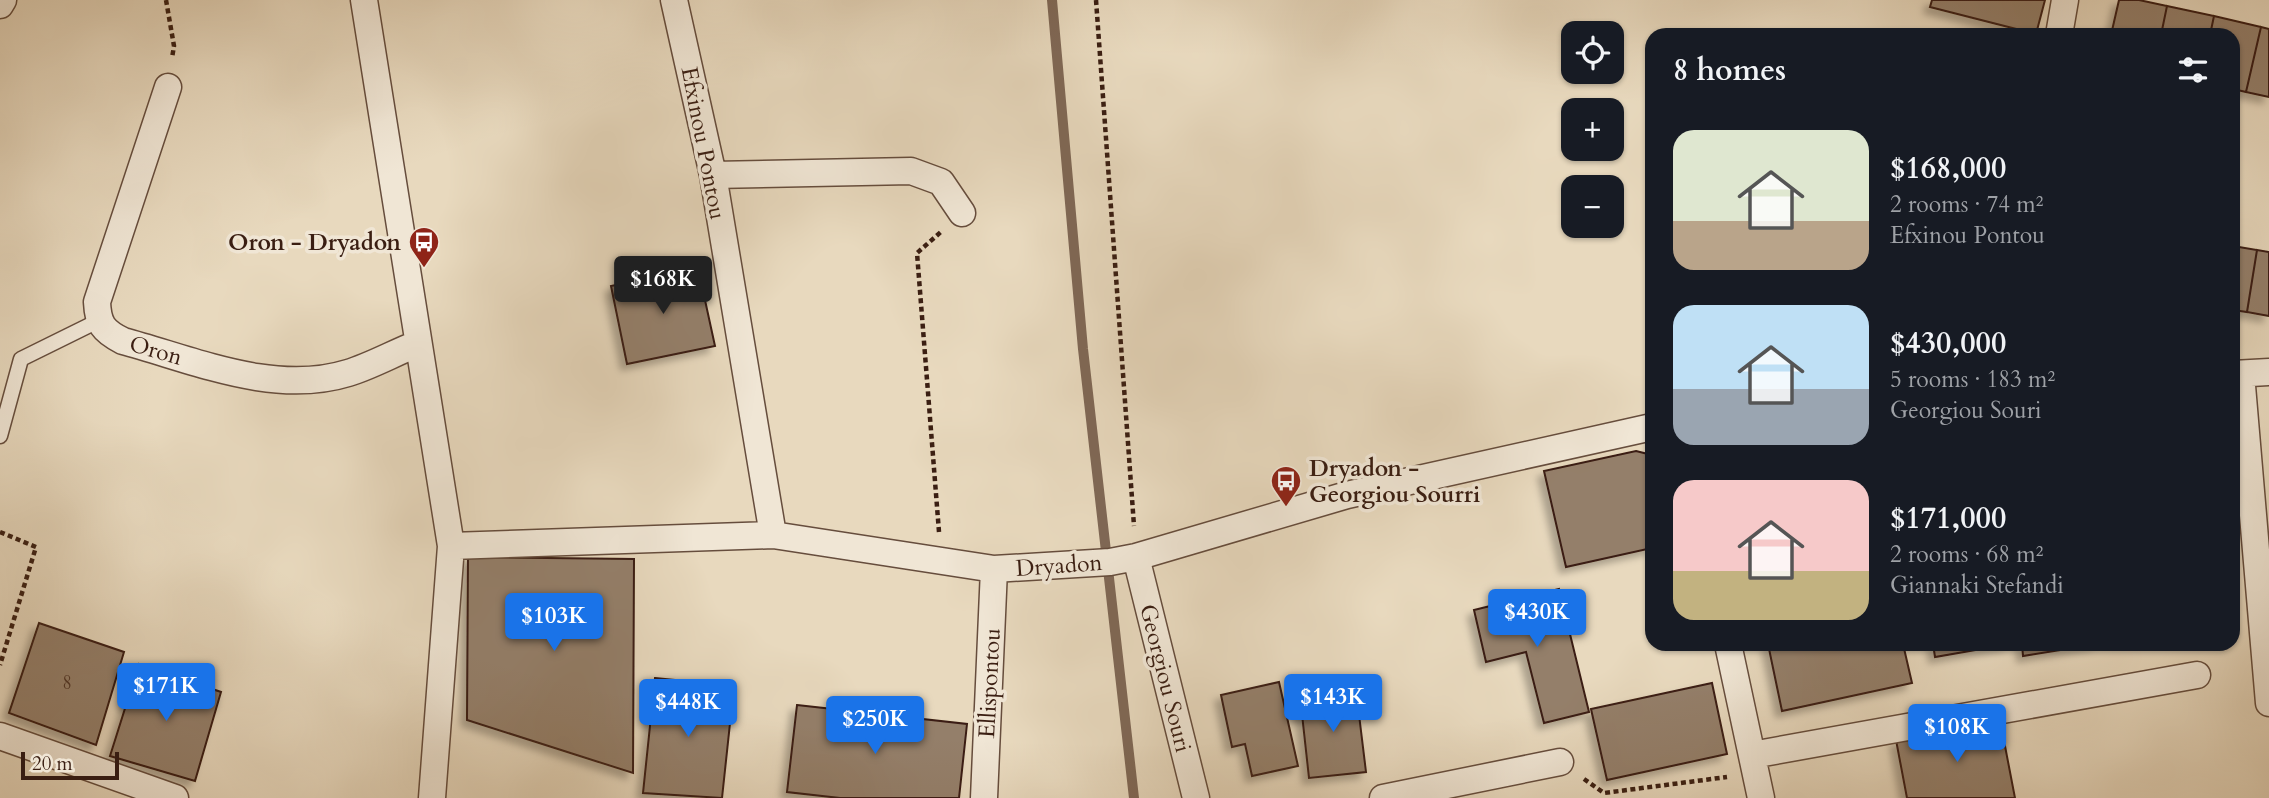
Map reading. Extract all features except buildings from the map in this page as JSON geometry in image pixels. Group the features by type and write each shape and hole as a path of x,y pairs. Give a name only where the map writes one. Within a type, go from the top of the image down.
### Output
{"street":[{"path":"0,5 3,0"},
{"path":"364,0 451,546 432,798"},
{"name":"Efxinou Pontou","path":"674,0 713,175 773,535"},
{"path":"2060,28 2065,0"},
{"path":"98,321 97,302 168,87"},
{"path":"713,175 911,171 941,182 962,213"},
{"name":"Oron","path":"98,321 107,333 123,341 279,381 314,380 348,373 417,344"},
{"path":"2240,374 2269,372"},
{"path":"2240,404 2269,704"},
{"name":"Dryadon","path":"451,546 773,535 994,569 1110,562 1136,557 1347,495 1645,429"},
{"name":"Georgiou Souri","path":"1136,557 1196,798"},
{"name":"Ellispontou","path":"984,798 994,569"},
{"path":"1729,651 1756,775 2197,675"},
{"path":"0,736 163,796"},
{"path":"1383,798 1560,762"}],"lane":[{"path":"0,436 21,359 98,321"}],"path":[{"path":"166,0 174,46 168,87"},
{"path":"1097,0 1136,557"},
{"path":"942,561 916,253 962,213"},
{"path":"0,532 36,547 0,665"},
{"path":"1560,762 1604,793 1756,775"}],"waterway":[{"path":"1052,0 1083,349 1134,798"}],"place":[{"name":"Oron - Dryadon","path":"424,269"},
{"name":"Dryadon - Georgiou Sourri","path":"1286,508"}]}
